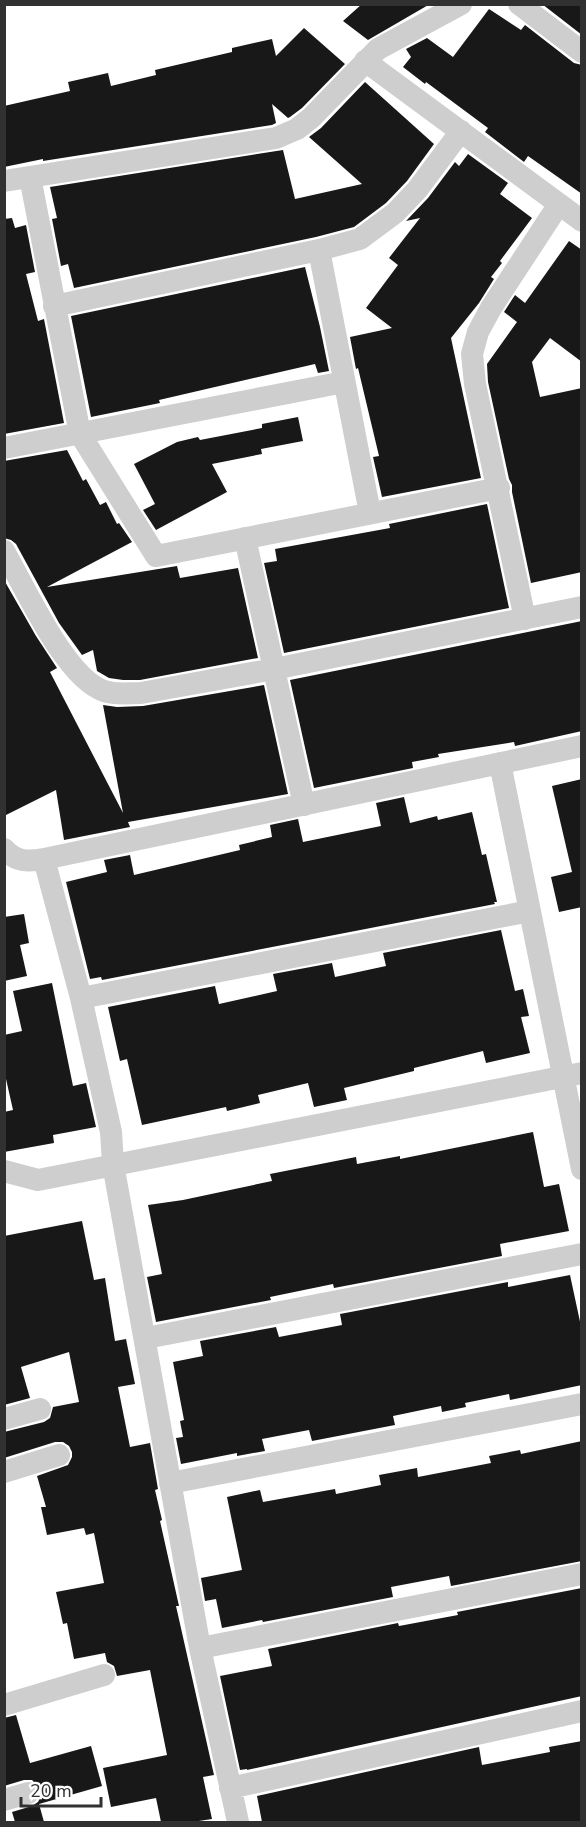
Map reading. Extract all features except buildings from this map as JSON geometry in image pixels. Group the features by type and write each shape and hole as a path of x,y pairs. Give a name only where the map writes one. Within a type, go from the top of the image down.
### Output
{"street":[{"path":"4,181 276,138 297,129 311,118 378,49 462,4"},
{"path":"519,4 582,52"},
{"path":"365,61 582,221"},
{"path":"54,306 319,250 360,239 395,213 417,190 461,131"},
{"path":"30,177 80,434 156,556 499,488"},
{"path":"525,619 476,384 472,354 478,332 490,308 559,204"},
{"path":"319,250 370,513"},
{"path":"4,448 344,382"},
{"path":"245,538 304,805"},
{"path":"4,551 63,655 81,677 106,692 141,693 274,669 582,607"},
{"path":"4,849 19,860 26,862 44,859 582,746"},
{"path":"500,763 530,911 572,1075 582,1169"},
{"path":"44,859 81,998 111,1132 113,1164 200,1648 238,1822"},
{"path":"81,998 530,911"},
{"path":"4,1171 38,1180 572,1075"},
{"path":"146,1338 582,1254"},
{"path":"170,1483 582,1404"},
{"path":"4,1419 40,1408"},
{"path":"4,1472 59,1455"},
{"path":"200,1648 582,1574"},
{"path":"4,1704 104,1675"},
{"path":"230,1788 582,1711"},
{"path":"4,1800 28,1793"}]}
